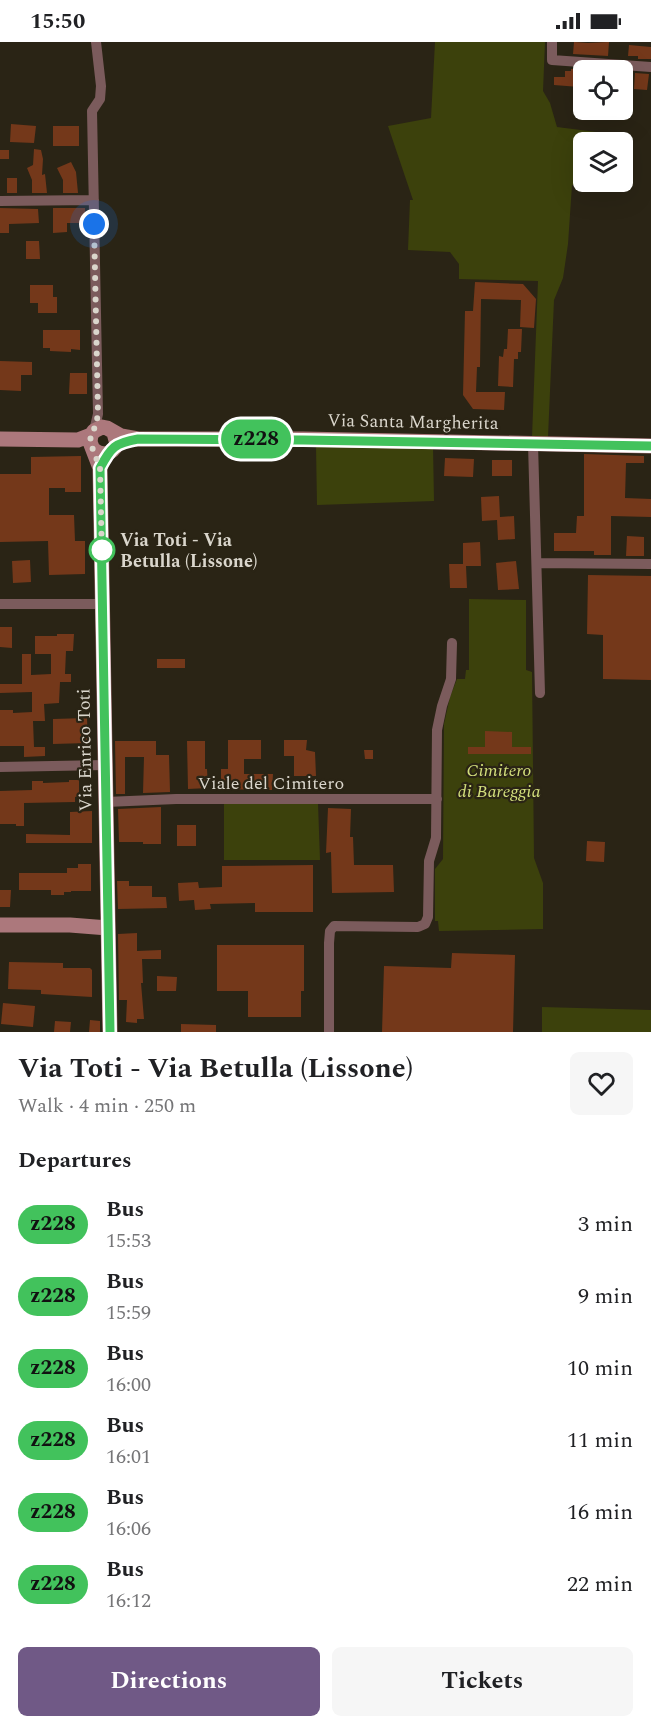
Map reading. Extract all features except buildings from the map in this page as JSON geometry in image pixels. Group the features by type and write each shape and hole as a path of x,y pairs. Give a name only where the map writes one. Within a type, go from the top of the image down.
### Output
{"street":[{"path":"96,42 100,99 92,111 99,437"},
{"path":"552,42 552,60 651,67"},
{"path":"0,201 94,200"},
{"name":"Via Santa Margherita","path":"0,439 121,436 138,439 651,446"},
{"name":"Via Enrico Toti","path":"99,437 110,1032"},
{"path":"533,444 540,693"},
{"path":"537,563 651,564"},
{"path":"0,604 102,604"},
{"path":"329,1032 329,943 330,931 334,926 418,927 425,924 428,917 429,861 436,838 437,730 442,706 452,679 452,643"},
{"path":"0,767 105,765"},
{"name":"Viale del Cimitero","path":"106,802 176,799 437,799"},
{"path":"0,925 108,928"}],"green space":[{"path":"435,42 545,42 543,91 550,103 557,127 596,132 573,132 573,185 568,244 563,278 554,300 548,437 532,437 538,281 459,279 459,264 450,252 408,250 410,200 413,200 388,126 431,118"},
{"path":"316,446 433,446 434,501 317,505"},
{"name":"Cimitero di Bareggia","path":"469,599 526,600 526,670 532,672 534,858 543,883 543,929 439,931 438,921 435,921 435,869 443,859 444,724 457,679 465,679 466,670 469,670"},
{"path":"224,803 318,803 320,860 224,860"},
{"path":"542,1007 651,1010 651,1032 542,1032"}],"bus line":[{"name":"z228","path":"110,1032 100,468 108,453 117,444 138,439 280,439 651,446"}],"place":[{"name":"Via Toti - Via Betulla (Lissone)","path":"102,550"}],"route":[{"path":"94,224 98,414 90,442 100,468 102,559 102,550"}]}
